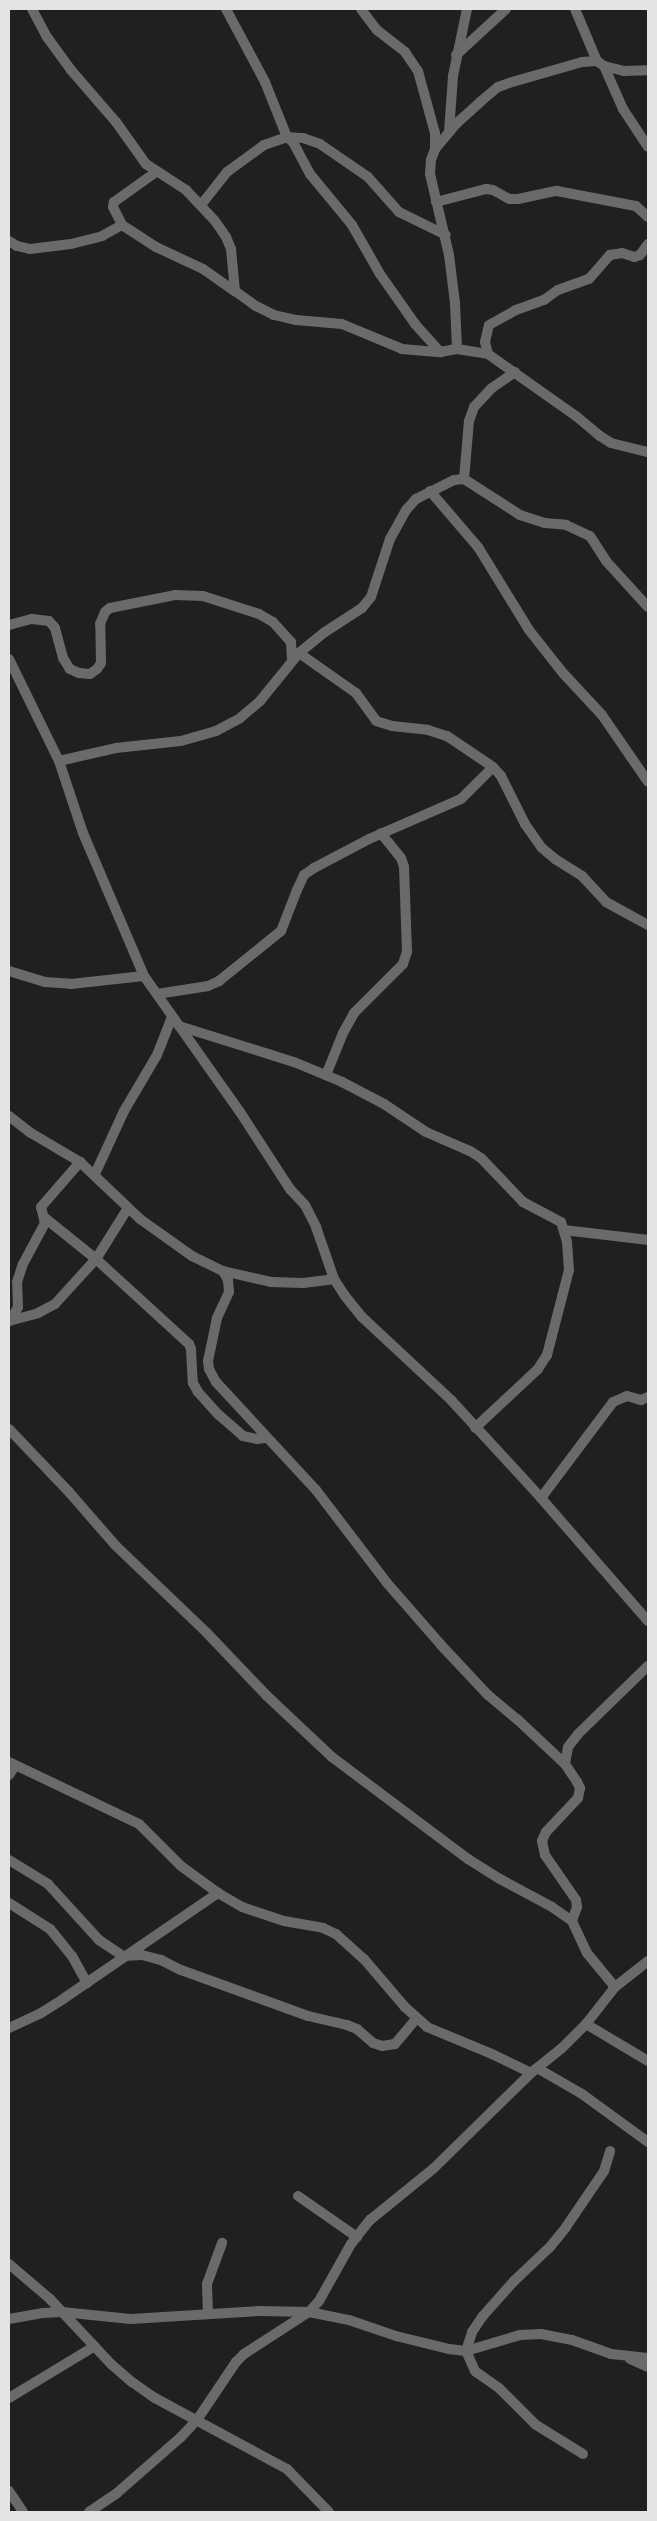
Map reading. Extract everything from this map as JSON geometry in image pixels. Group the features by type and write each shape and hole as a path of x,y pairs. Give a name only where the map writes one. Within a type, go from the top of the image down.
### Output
{"street":[{"path":"32,9 47,38 71,70 116,122 136,153 156,172 186,190 201,204 226,237 231,249 235,291"},
{"path":"226,9 265,82 287,137 317,183 352,225 392,292 415,324 440,352"},
{"path":"361,9 376,30 405,52 418,71 435,133 430,174 446,235 453,282 456,350"},
{"path":"449,132 456,55 467,9"},
{"path":"456,55 506,9"},
{"path":"575,9 623,110 648,147"},
{"path":"434,150 449,132 498,88 570,65 601,63 624,71 648,70"},
{"path":"201,204 227,172 264,145 287,137 304,138 320,144 368,177 398,212 446,235"},
{"path":"156,172 114,202 113,207 122,225 156,247 203,269 256,306 274,315 296,320 342,324 402,349 440,352 456,350 488,354 611,443 648,452"},
{"path":"436,202 486,189 493,190 509,199 557,191 636,206 648,217"},
{"path":"9,241 16,246 30,249 71,244 102,236 122,225"},
{"path":"488,354 485,342 486,333 490,325 497,320 516,310 544,300 558,290 589,279 614,254 634,257 640,255 648,244"},
{"path":"464,479 467,436 474,408 492,388 515,372"},
{"path":"59,760 116,748 181,741 216,731 251,710 296,656 325,632 362,608 371,597 385,552 398,523 416,499 444,483 464,479 520,515 545,523 566,525 590,536 606,561 648,607"},
{"path":"430,491 478,547 529,630 602,715 648,782"},
{"path":"9,625 32,619 49,621 55,628 63,658 70,669 79,673 90,674 101,663 100,624 105,612 110,608 175,595 202,596 259,614 273,622 291,642 296,656 360,697 376,721 392,726 428,730 447,736 493,767 501,776 525,824 542,848 555,859 582,876 606,902 648,926"},
{"path":"9,659 59,760 83,833 144,976 240,1112 290,1189 305,1205 316,1228 334,1279 362,1317 451,1400 541,1498 648,1621"},
{"path":"157,994 208,986 235,970 281,931 296,890 304,875 325,861 381,833 461,799 493,767"},
{"path":"326,1075 354,1013 399,968 407,952 404,867 401,858 381,833"},
{"path":"9,971 45,982 71,984 144,976"},
{"path":"175,1021 181,1029 271,1054 326,1075 384,1104 426,1132 470,1151 481,1158 516,1196 532,1208 555,1217 562,1222 570,1263 547,1355 538,1369 475,1428"},
{"path":"95,1174 124,1111 175,1021"},
{"path":"9,1116 30,1133 80,1162 95,1174 128,1208 192,1256 223,1271 271,1282 303,1283 334,1279"},
{"path":"9,1321 18,1307 17,1282 28,1252 45,1223 42,1207 80,1162"},
{"path":"9,1321 38,1313 55,1304 96,1259 128,1208"},
{"path":"45,1218 96,1259 188,1344 191,1349 193,1383 198,1392 219,1415 243,1436 257,1439 266,1438"},
{"path":"564,1230 648,1240"},
{"path":"223,1271 230,1285 212,1335 209,1369 216,1382 316,1490 387,1583 441,1645 488,1695 518,1719 565,1764 580,1788 578,1798 546,1832 542,1841 545,1855 576,1900 577,1907 572,1921"},
{"path":"541,1498 613,1402 627,1396 641,1400 648,1397"},
{"path":"10,1433 69,1492 115,1545 208,1633 266,1695 332,1757 468,1858 500,1879 552,1907 572,1921 587,1953 615,1987"},
{"path":"565,1764 568,1747 578,1734 648,1666"},
{"path":"9,1775 12,1764 139,1824 152,1835 173,1860 218,1893 263,1915 323,1928 336,1934 364,1959 416,2019 427,2028 534,2071 582,2094 648,2142"},
{"path":"9,1860 48,1884 99,1940 124,1956 142,1955 160,1960 181,1970 308,2016 347,2025 357,2029 373,2043 382,2046 394,2044 416,2019"},
{"path":"9,2028 41,2013 218,1893"},
{"path":"9,1903 50,1929 62,1940 87,1983"},
{"path":"89,2512 117,2493 157,2460 197,2420 236,2362 244,2354 309,2312 319,2301 357,2236 370,2220 419,2181 480,2125 534,2071 562,2048 586,2024 615,1987 648,1961"},
{"path":"586,2024 648,2061"},
{"path":"583,2454 536,2425 505,2393 475,2371 466,2350 472,2332 482,2317 514,2281 550,2247 566,2227 604,2171 610,2150"},
{"path":"298,2196 357,2236"},
{"path":"208,2314 207,2284 222,2243"},
{"path":"9,2264 62,2312 112,2364 140,2388 155,2398 287,2469 329,2512"},
{"path":"9,2319 43,2312 62,2312 131,2319 259,2311 309,2312 349,2320 434,2346 466,2350 520,2335 541,2334 572,2340 610,2354 648,2358"},
{"path":"9,2398 95,2346"},
{"path":"625,2357 648,2367"},
{"path":"9,2491 23,2512"}]}
